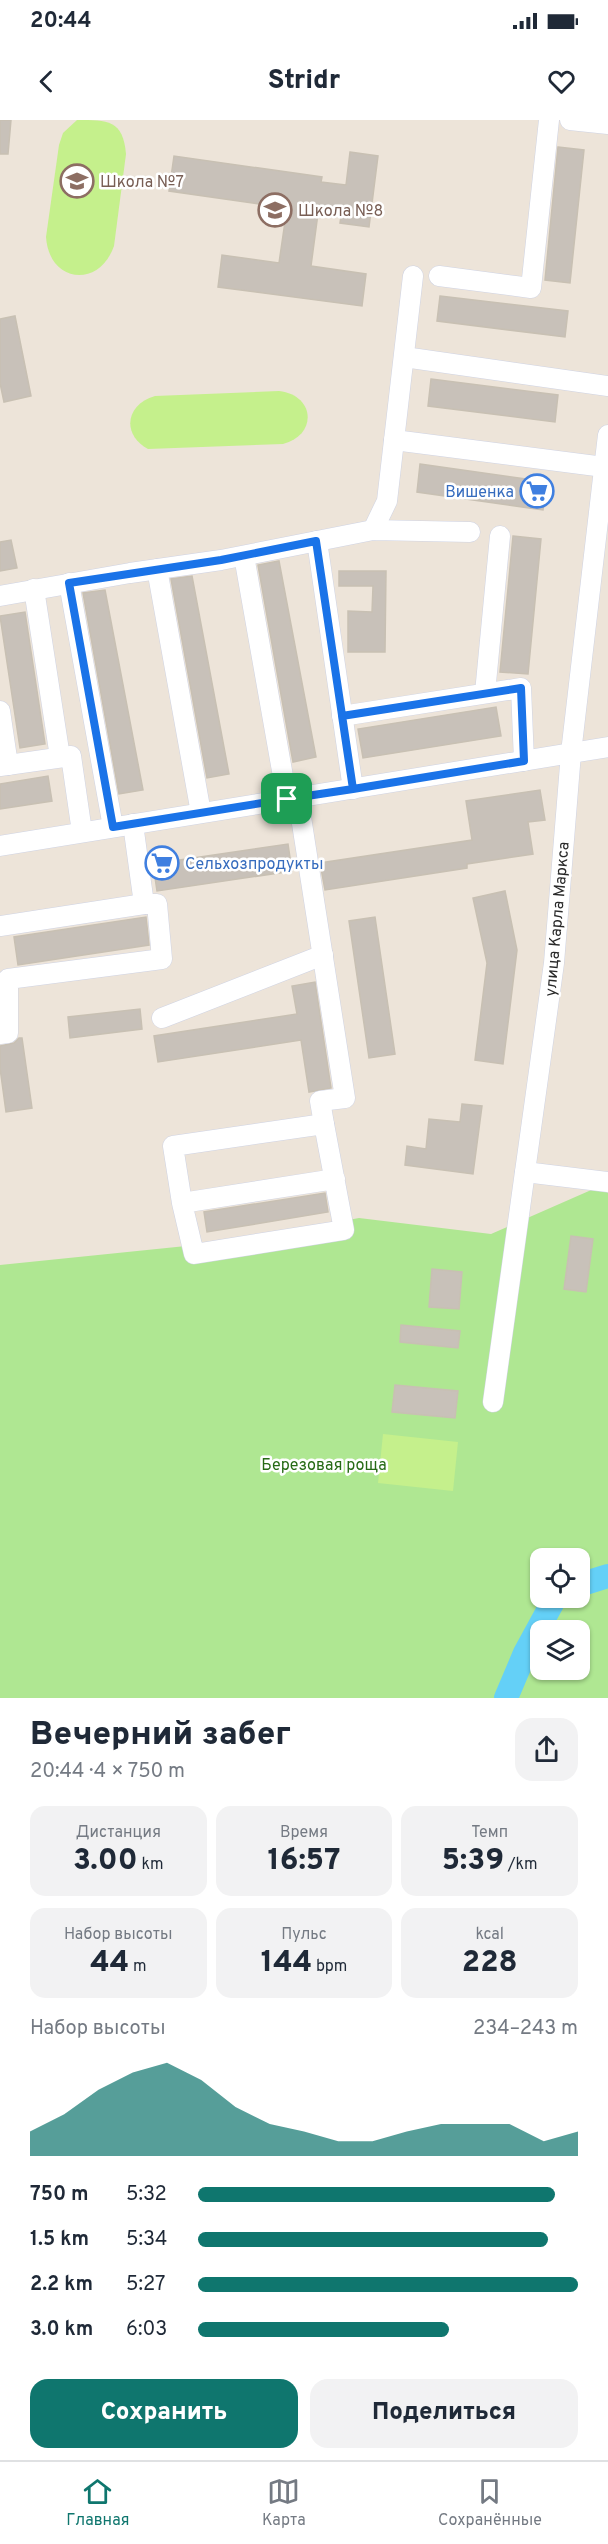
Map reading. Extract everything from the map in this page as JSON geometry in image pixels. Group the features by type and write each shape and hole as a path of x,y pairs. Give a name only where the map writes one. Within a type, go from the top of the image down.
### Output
{"street":[{"path":"439,276 531,288 549,120"},
{"path":"570,120 608,124"},
{"path":"373,530 387,501 413,276"},
{"path":"404,357 608,386"},
{"name":"улица Карла Маркса","path":"493,1402 554,963 571,753 608,435"},
{"path":"394,440 604,467"},
{"path":"0,596 244,556 373,530 470,532"},
{"path":"485,693 500,536"},
{"path":"316,541 353,789"},
{"path":"244,556 323,955 345,1098 320,1101 344,1230 194,1254 182,1203 173,1146 324,1124"},
{"path":"157,569 201,813"},
{"path":"69,583 113,827"},
{"path":"34,589 60,757"},
{"path":"342,716 521,688 524,761"},
{"path":"0,711 4,765 71,756 82,832"},
{"path":"0,846 608,747"},
{"path":"133,824 144,904"},
{"path":"0,926 144,904 157,904 162,959 8,979 8,1033 0,1034"},
{"path":"162,1018 323,955"},
{"path":"525,1172 608,1182"},
{"path":"182,1203 335,1179"}],"green space":[{"path":"77,120 112,124 121,134 126,154 114,246 107,260 97,269 87,274 76,275 56,264 49,252 46,237 59,145 63,133"},
{"path":"279,391 291,394 300,400 308,416 307,424 302,432 283,444 148,449 139,443 131,428 133,412 145,400 155,396"},
{"name":"Березовая роща","path":"598,1187 608,1193 608,1698 0,1698 0,1265 235,1241 359,1218 491,1234"},
{"path":"383,1434 458,1442 453,1491 378,1483"}],"building":[{"path":"0,120 11,120 8,154 0,154"},
{"path":"558,147 584,150 570,283 545,280"},
{"path":"350,152 378,156 369,227 340,223 342,209 319,206 311,266 366,274 362,306 218,287 222,255 279,263 287,208 169,191 174,156 322,177 321,182 346,185"},
{"path":"440,296 568,311 565,337 437,321"},
{"path":"15,316 31,396 4,402 0,383 0,319"},
{"path":"431,379 558,395 555,422 428,406"},
{"path":"420,464 547,482 543,510 417,492"},
{"path":"513,536 541,539 528,674 500,672"},
{"path":"11,540 17,568 0,571 0,542"},
{"path":"279,561 316,757 293,762 258,565"},
{"path":"339,571 386,571 385,652 348,652 348,611 372,612 373,586 339,586"},
{"path":"192,576 229,774 207,778 171,579"},
{"path":"105,590 143,790 119,794 83,593"},
{"path":"25,612 45,744 20,748 0,616"},
{"path":"496,707 501,736 363,758 358,729"},
{"path":"48,776 52,801 0,809 0,784"},
{"path":"540,790 545,820 528,822 533,854 467,864 467,868 325,890 320,863 472,840 466,801"},
{"path":"288,844 292,871 157,891 153,864"},
{"path":"505,891 517,950 503,1064 475,1060 487,963 473,898"},
{"path":"146,917 149,945 18,965 14,937"},
{"path":"375,917 395,1054 369,1058 349,921"},
{"path":"315,982 331,1088 309,1092 301,1040 158,1062 154,1036 297,1014 292,986"},
{"path":"140,1009 142,1029 70,1038 68,1017"},
{"path":"22,1038 32,1108 6,1112 0,1068 0,1046 14,1043"},
{"path":"462,1104 482,1106 473,1174 405,1165 407,1146 426,1149 429,1119 460,1122"},
{"path":"325,1193 328,1212 207,1232 204,1212"},
{"path":"571,1236 593,1239 586,1292 564,1289"},
{"path":"432,1269 462,1272 459,1309 429,1307"},
{"path":"401,1325 460,1331 458,1348 400,1342"},
{"path":"395,1385 458,1391 455,1418 392,1412"}],"waterway":[{"path":"590,1582 608,1576"},
{"path":"506,1698 525,1653 550,1608"}],"place":[{"name":"Школа №7","path":"77,181"},
{"name":"Школа №8","path":"275,210"},
{"name":"Вишенка","path":"537,491"},
{"name":"Сельхозпродукты","path":"162,863"}],"route":[{"path":"287,799 113,827 69,583 221,560 316,541 353,789 524,761 521,688 342,716 353,789 287,799"}]}
